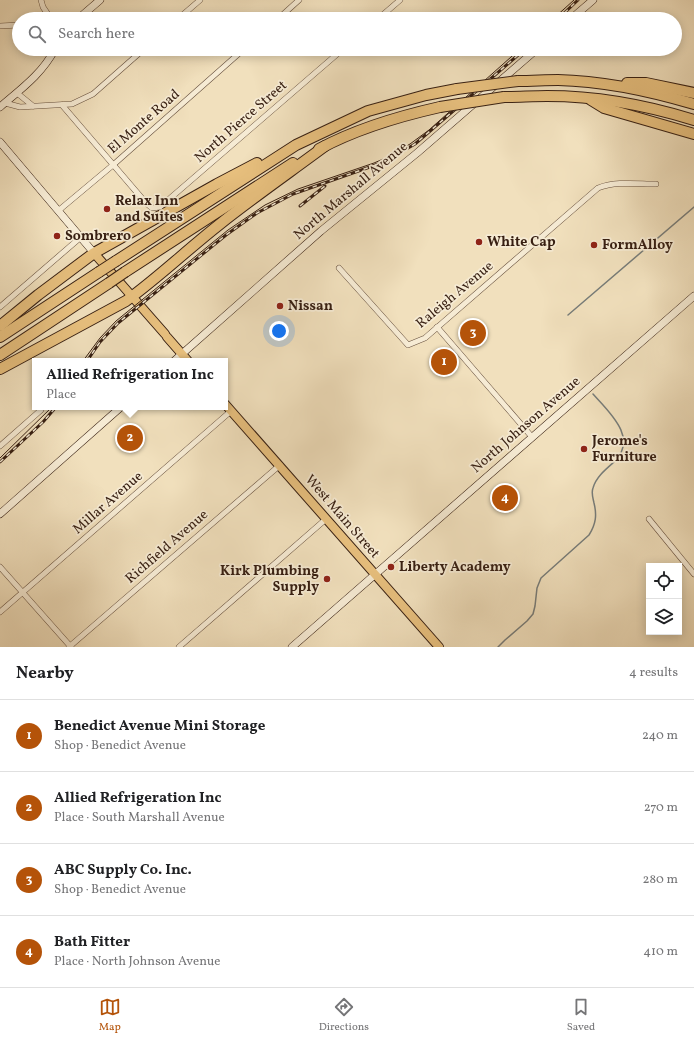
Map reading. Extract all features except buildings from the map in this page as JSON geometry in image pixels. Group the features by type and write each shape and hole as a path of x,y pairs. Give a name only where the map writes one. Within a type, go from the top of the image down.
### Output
{"highway":[{"path":"0,326 94,252 238,172 368,111 426,95 457,89 518,81 559,80 615,86 659,94 694,104"},
{"path":"587,83 646,83 694,93"},
{"path":"0,355 277,172 325,146 373,126 408,114 440,106 504,97 547,96 588,98 620,102 694,120"},
{"path":"588,98 604,108 694,134"},
{"path":"0,369 132,297 221,223 325,146"},
{"path":"0,337 287,150"}],"main road":[{"path":"86,12 100,0"},
{"path":"579,12 592,0"},
{"path":"2,105 40,72 51,56"},
{"name":"North Marshall Avenue","path":"177,358 321,231 417,153 529,56"},
{"path":"0,142 185,358"},
{"name":"North Johnson Avenue","path":"292,647 532,437 692,301"},
{"name":"West Main Street","path":"228,408 439,647"},
{"path":"0,514 118,410"}],"street":[{"path":"41,0 46,12"},
{"path":"186,12 200,0"},
{"path":"286,12 299,0"},
{"path":"386,12 400,0"},
{"path":"0,26 12,25"},
{"path":"2,105 34,107 72,104 93,94 136,56"},
{"name":"El Monte Road","path":"58,211 113,165 236,56"},
{"name":"North Pierce Street","path":"113,165 152,208 160,207 335,56"},
{"path":"17,93 26,102 34,107"},
{"path":"62,105 113,165"},
{"name":"Raleigh Avenue","path":"339,268 408,345 425,338 598,188 608,184 656,184"},
{"path":"0,307 81,237"},
{"path":"437,327 532,437"},
{"path":"0,446 39,410"},
{"name":"Millar Avenue","path":"0,612 231,411"},
{"name":"Richfield Avenue","path":"70,647 280,465"},
{"path":"649,519 694,574"},
{"path":"179,647 326,520"},
{"path":"0,567 70,647"}],"waterway":[{"path":"568,315 694,207"},
{"path":"498,647 533,614 537,588 541,578 589,535 596,515 592,494 594,484 621,453 624,444 623,435 619,426 607,409 593,394"}],"tram line":[{"path":"561,12 574,0"},
{"path":"85,358 100,338 116,321 228,230 265,205 298,189 374,163 388,157 410,144 429,130 512,56"},
{"path":"0,458 49,410"}],"railway":[{"path":"565,12 578,0"},
{"path":"89,358 100,342 118,323 226,235 257,213 293,194 384,162 415,144 517,56"},
{"path":"300,206 325,186"},
{"path":"0,462 43,422 53,410"}],"place":[{"name":"Relax Inn and Suites","path":"107,209"},
{"name":"Sombrero","path":"57,236"},
{"name":"White Cap","path":"479,242"},
{"name":"FormAlloy","path":"594,245"},
{"name":"Nissan","path":"280,306"},
{"name":"ABC Supply Co. Inc.","path":"473,333"},
{"name":"Benedict Avenue Mini Storage","path":"444,362"},
{"name":"Allied Refrigeration Inc","path":"130,438"},
{"name":"Jerome's Furniture","path":"584,449"},
{"name":"Bath Fitter","path":"505,498"},
{"name":"Liberty Academy","path":"391,567"},
{"name":"Kirk Plumbing Supply","path":"327,579"}]}
